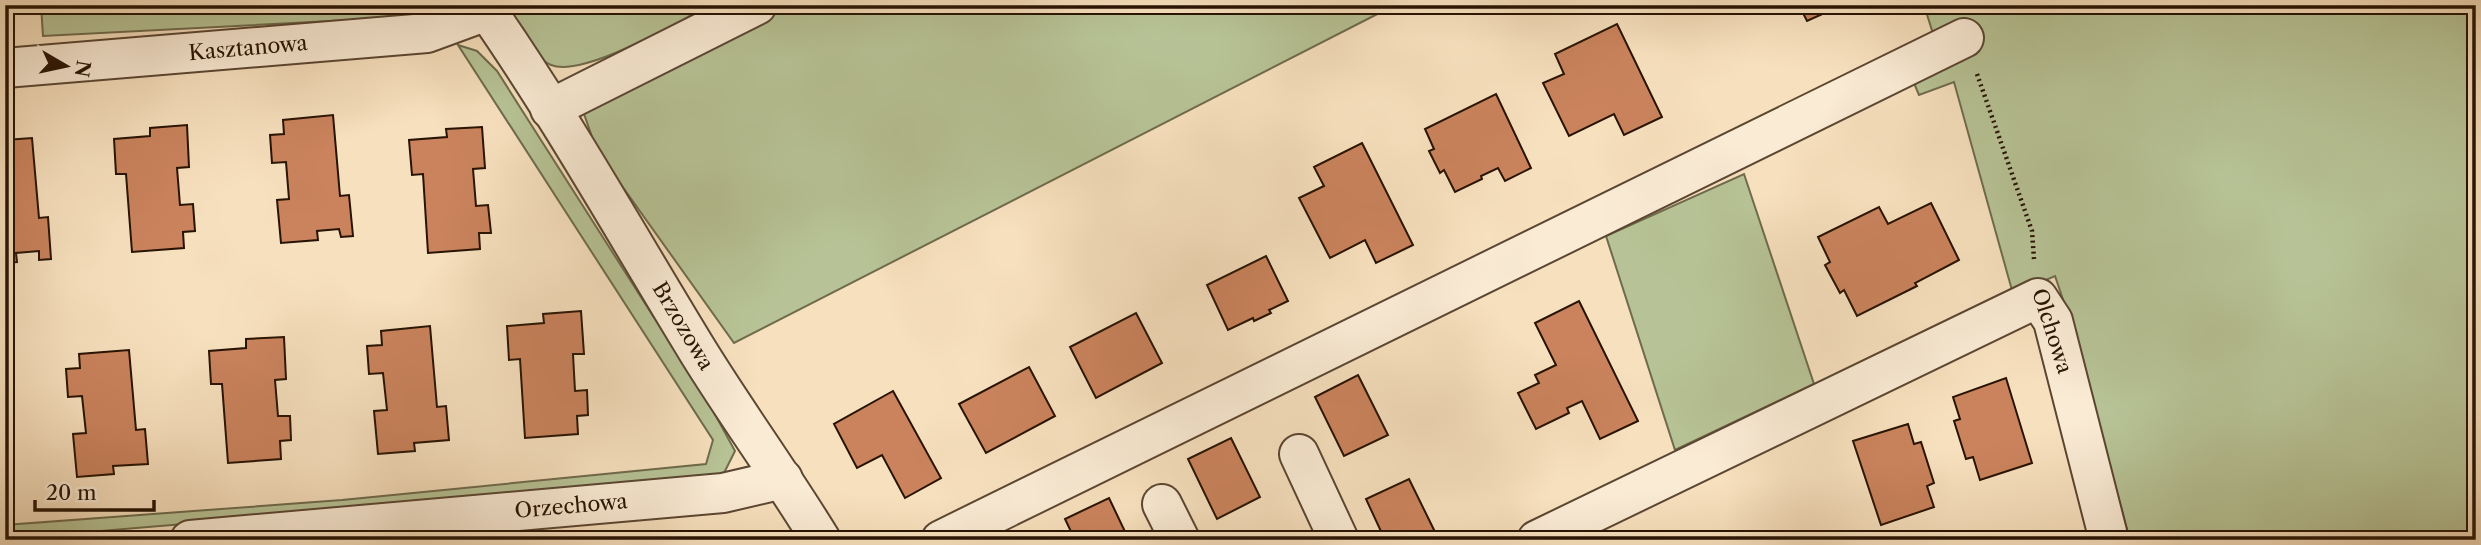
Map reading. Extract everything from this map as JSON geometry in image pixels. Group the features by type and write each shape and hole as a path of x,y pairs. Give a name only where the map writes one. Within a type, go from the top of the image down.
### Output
{"street":[{"path":"550,109 757,5"},
{"name":"Brzozowa","path":"485,8 719,385 821,540"},
{"name":"Kasztanowa","path":"5,68 427,33 485,8"},
{"path":"941,540 1964,38"},
{"path":"1536,540 2038,298"},
{"name":"Olchowa","path":"2038,298 2053,321 2109,540"},
{"path":"1299,454 1339,540"},
{"name":"Orzechowa","path":"190,540 723,493 783,479"},
{"path":"1162,504 1180,540"}],"path":[{"name":"Olchowa","path":"1964,38 2032,231 2038,298"}],"green space":[{"path":"41,5 422,5 408,17 43,36"},
{"path":"506,5 711,5 608,56 566,67 551,65 538,55"},
{"path":"776,5 1395,5 734,343 597,151 583,111 609,90"},
{"path":"1924,5 2476,5 2476,540 2130,540 2070,320 2055,276 2013,294 1954,82 1919,95 1902,55 1935,40"},
{"path":"458,45 477,51 497,71 711,407 735,451 721,479 5,539 5,525 342,500 706,464 713,440"},
{"path":"1744,174 1814,384 1675,450 1606,236"}],"building":[{"path":"1799,5 1837,5 1838,7 1807,21"},
{"path":"1617,24 1662,117 1624,135 1614,114 1569,136 1543,83 1564,74 1555,54"},
{"path":"1496,94 1531,168 1505,181 1498,168 1455,192 1444,170 1440,173 1429,151 1434,149 1425,129"},
{"path":"333,115 340,196 349,195 353,236 341,237 339,229 317,231 318,240 281,243 277,200 289,199 286,162 272,163 270,135 284,134 283,120"},
{"path":"187,125 189,167 177,168 180,205 193,204 195,231 183,232 184,248 132,252 126,174 116,174 114,139 150,136 150,128"},
{"path":"482,127 485,168 473,169 476,206 488,205 491,233 479,233 480,249 428,253 423,174 412,175 409,140 447,137 446,129"},
{"path":"32,138 39,218 48,217 51,259 39,260 39,251 16,253 17,262 5,263 5,140"},
{"path":"1362,143 1413,245 1376,263 1365,240 1330,258 1299,198 1324,186 1314,167"},
{"path":"1931,203 1959,260 1915,283 1917,286 1857,316 1844,290 1840,293 1825,265 1830,262 1818,237 1879,207 1888,224"},
{"path":"1266,256 1288,301 1269,310 1271,313 1228,330 1207,285"},
{"path":"1579,301 1638,421 1600,439 1582,401 1567,408 1569,413 1536,429 1518,393 1539,383 1535,375 1556,365 1535,323"},
{"path":"581,311 584,354 573,354 575,391 587,390 588,415 577,416 578,434 525,438 520,359 509,360 507,326 544,323 543,314"},
{"path":"1136,313 1162,363 1096,398 1070,347"},
{"path":"430,326 437,407 446,406 449,440 414,443 415,451 378,454 374,411 387,410 383,373 369,374 367,346 382,345 381,331"},
{"path":"284,337 286,379 275,380 278,416 290,416 291,440 280,441 281,459 228,463 222,384 211,384 209,351 246,348 246,339"},
{"path":"129,350 136,430 145,429 148,464 113,466 114,474 77,477 73,434 86,433 82,396 68,397 66,369 80,368 79,354"},
{"path":"1029,367 1055,416 986,453 959,404"},
{"path":"1358,375 1388,435 1344,456 1315,397"},
{"path":"2006,378 2032,463 1980,480 1973,457 1966,459 1954,421 1960,419 1953,397"},
{"path":"893,391 941,478 905,498 882,455 857,468 834,424"},
{"path":"1908,424 1914,444 1921,442 1934,483 1927,486 1934,507 1881,525 1853,441"},
{"path":"1231,438 1260,497 1217,519 1188,459"},
{"path":"1409,479 1438,538 1435,540 1385,540 1366,499"},
{"path":"1109,498 1129,540 1075,540 1065,519"}]}
